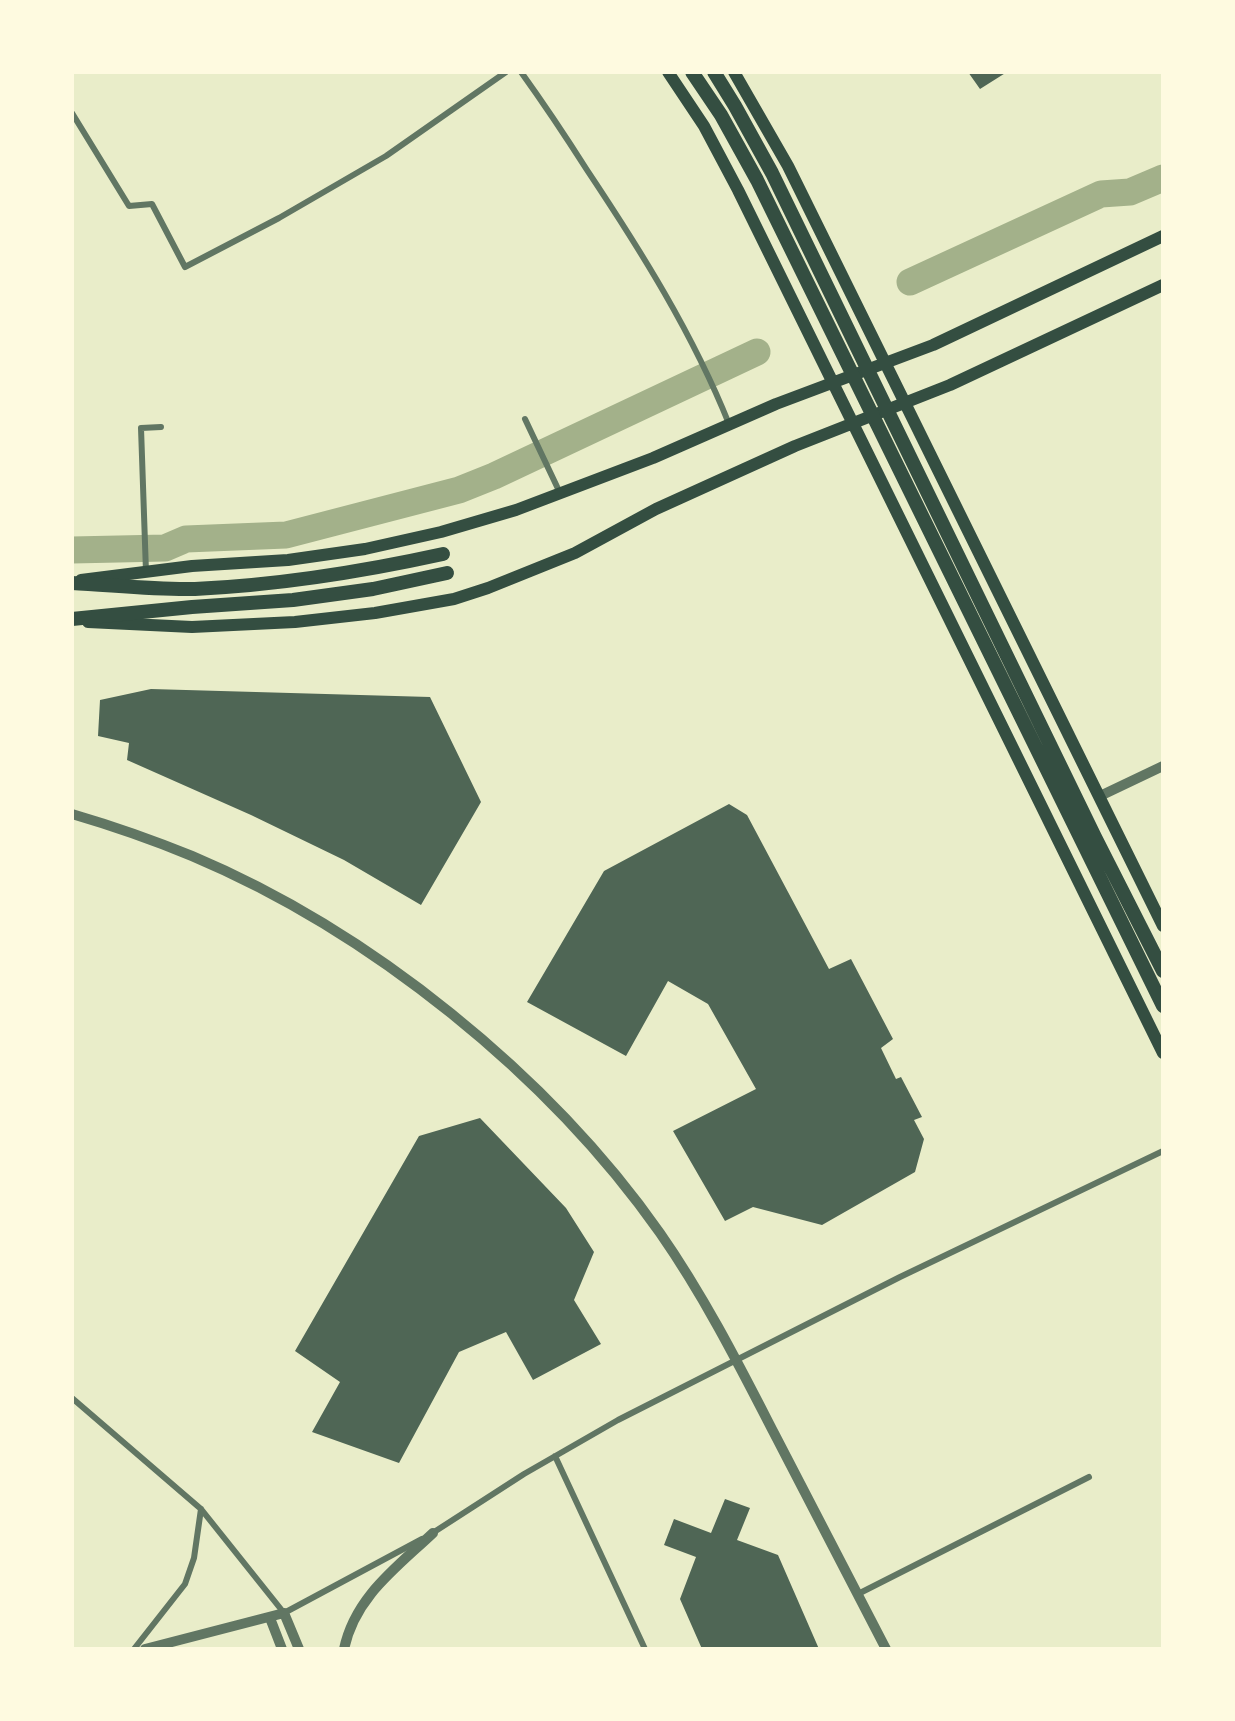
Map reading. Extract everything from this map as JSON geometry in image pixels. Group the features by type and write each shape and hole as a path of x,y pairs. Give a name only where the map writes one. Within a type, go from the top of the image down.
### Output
{"highway":[{"path":"692,72 721,115 757,180 1081,844 1163,1006"},
{"path":"714,72 772,173 1095,837 1163,971"},
{"path":"72,582 193,589 302,580 369,570 443,554"},
{"path":"72,620 192,607 293,600 373,589 447,573"}],"main road":[{"path":"668,72 704,126 738,190 1163,1053"},
{"path":"734,72 788,166 1163,926"},
{"path":"72,582 192,566 288,560 365,549 441,532 516,510 653,458 776,404 933,345 1163,236"},
{"path":"72,620 192,627 296,622 375,613 454,598 488,588 574,553 656,509 795,446 950,385 1163,285"}],"street":[{"path":"72,113 129,206 152,204 185,267 279,218 386,156 506,72"},
{"path":"521,72 623,223 673,306 717,393 729,424"},
{"path":"525,419 560,494"},
{"path":"146,572 146,519 141,428 161,428"},
{"path":"1100,796 1163,766"},
{"path":"72,814 184,853 268,894 343,936 439,1003 465,1024 545,1099 629,1193 674,1253 737,1361 886,1649"},
{"path":"145,1649 284,1613 433,1533 555,1456 618,1420 900,1277 1163,1151"},
{"path":"72,1398 201,1509 284,1613 299,1649"},
{"path":"555,1456 645,1649"},
{"path":"858,1594 1089,1477"},
{"path":"134,1649 185,1584 194,1558 201,1509"},
{"path":"344,1649 352,1621 370,1593 433,1533"},
{"path":"270,1618 282,1649"}],"building":[{"path":"968,72 1007,72 980,89"},
{"path":"151,689 430,697 481,802 421,905 344,860 251,815 127,760 129,743 98,736 100,700"},
{"path":"729,804 747,815 829,969 851,959 893,1039 881,1048 896,1079 901,1077 922,1117 914,1120 924,1139 915,1172 822,1225 753,1207 725,1221 673,1131 756,1089 708,1004 668,981 626,1056 527,1002 604,871"},
{"path":"480,1118 566,1208 594,1252 574,1300 601,1344 533,1380 506,1332 459,1352 399,1463 312,1432 340,1382 295,1351 419,1136"},
{"path":"725,1499 750,1508 737,1540 778,1555 819,1649 702,1649 680,1599 696,1557 664,1545 674,1519 711,1533"}],"waterway":[{"path":"910,282 1101,194 1130,192 1163,178"},
{"path":"72,550 165,548 186,539 286,535 459,490 494,476 757,352"}]}
